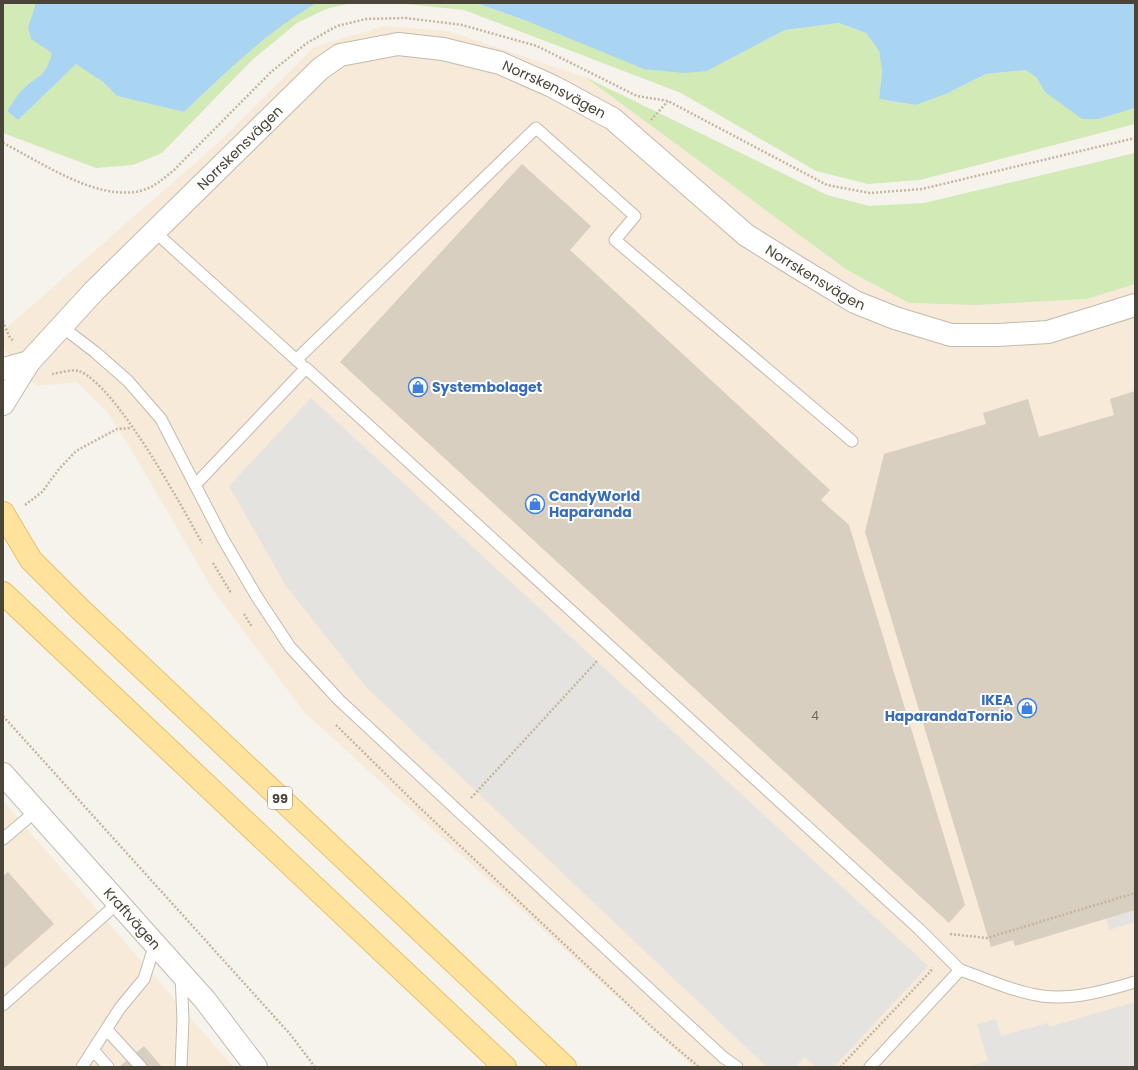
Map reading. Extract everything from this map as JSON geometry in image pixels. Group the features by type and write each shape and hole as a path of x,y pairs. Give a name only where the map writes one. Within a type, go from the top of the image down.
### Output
{"main road":[{"name":"99","path":"4,516 31,560 80,610 565,1067"},
{"path":"3,593 505,1067"}],"street":[{"name":"Norrskensvägen","path":"3,404 29,362 94,290 320,69 340,55 398,44 443,49 500,63 552,86 613,119 746,235 855,302 895,318 951,335 999,335 1048,332 1135,305"},
{"path":"3,369 29,362"},
{"name":"Kraftvägen","path":"3,774 205,1000 256,1067"}],"lane":[{"path":"296,360 536,128 635,216 615,240 852,441"},
{"path":"154,231 610,646 937,946 960,970 1024,992 1042,996 1061,997 1092,993 1135,982"},
{"path":"61,326 95,352 128,382 161,419 195,485 257,597 290,647 339,700 678,1016 723,1057 737,1067"},
{"path":"195,485 306,368"},
{"path":"3,839 36,811"},
{"path":"3,1005 118,903"},
{"path":"82,1067 120,1008 144,979 155,944"},
{"path":"870,1067 960,970"},
{"path":"181,973 183,1019 181,1067"},
{"path":"107,1030 141,1067"},
{"path":"93,1050 108,1067"}],"path":[{"path":"3,321 8,336 29,362 46,374 77,370 90,377 112,400 131,428 117,429 76,451 59,469 42,492 4,516"},
{"path":"442,829 610,646"},
{"path":"3,716 290,1034 315,1067"},
{"path":"840,1067 931,971 932,964 926,957 948,934"}],"shaded area":[{"path":"384,26 448,31 585,77 847,270 909,303 976,305 1087,299 1135,284 1135,1067 694,1067 304,712 213,590 138,461 108,413 77,382 36,386 3,348 3,331 217,144 314,47"},
{"path":"311,398 928,966 834,1067 816,1067 805,1057 795,1067 767,1067 366,687 286,586 229,486"},
{"path":"3,801 233,1067 3,1067"},
{"path":"1135,910 1135,922 1109,930 1106,918"},
{"path":"1135,1002 1135,1067 967,1067 988,1061 977,1024 996,1019 1001,1036 1048,1023 1049,1027"}],"green space":[{"path":"3,3 35,3 28,27 53,52 44,72 22,90 7,111 18,120 76,63 103,82 117,96 184,112 246,54 293,16 317,3 352,3 326,9 297,23 251,61 162,153 133,165 96,168 3,133"},
{"path":"396,3 476,3 527,21 707,71 785,30 839,23 866,33 879,51 882,71 879,99 916,105 946,94 986,74 1025,70 1036,77 1045,92 1099,119 1135,108 1135,124 920,180 868,184 816,171 681,93 464,10"},
{"path":"585,77 827,195 869,206 924,203 1135,153 1135,284 1087,299 976,305 909,303 847,270"}],"water":[{"path":"35,3 317,3 281,26 248,53 184,112 117,96 103,82 76,64 18,120 7,111 22,90 44,72 47,68 52,53 31,39 28,27"},
{"path":"476,3 1135,3 1135,108 1099,119 1082,119 1045,92 1036,77 1025,70 986,74 946,94 916,105 879,99 882,71 879,51 866,33 839,23 785,30 707,71 684,73 644,69 527,21"}],"building":[{"path":"522,164 591,226 570,250 830,490 821,500 849,525 965,905 949,923 340,362"},
{"name":"IKEA HaparandaTornio","path":"1135,391 1135,910 1015,946 1013,940 991,947 865,532 884,454 986,424 983,413 1028,399 1039,437 1114,415 1110,399"},
{"path":"8,872 54,924 3,969 3,876"},
{"path":"144,1046 162,1067 119,1067"}],"place":[{"name":"Systembolaget","path":"418,387"},
{"name":"CandyWorld Haparanda","path":"535,504"},
{"name":"IKEA HaparandaTornio","path":"1027,708"}]}
